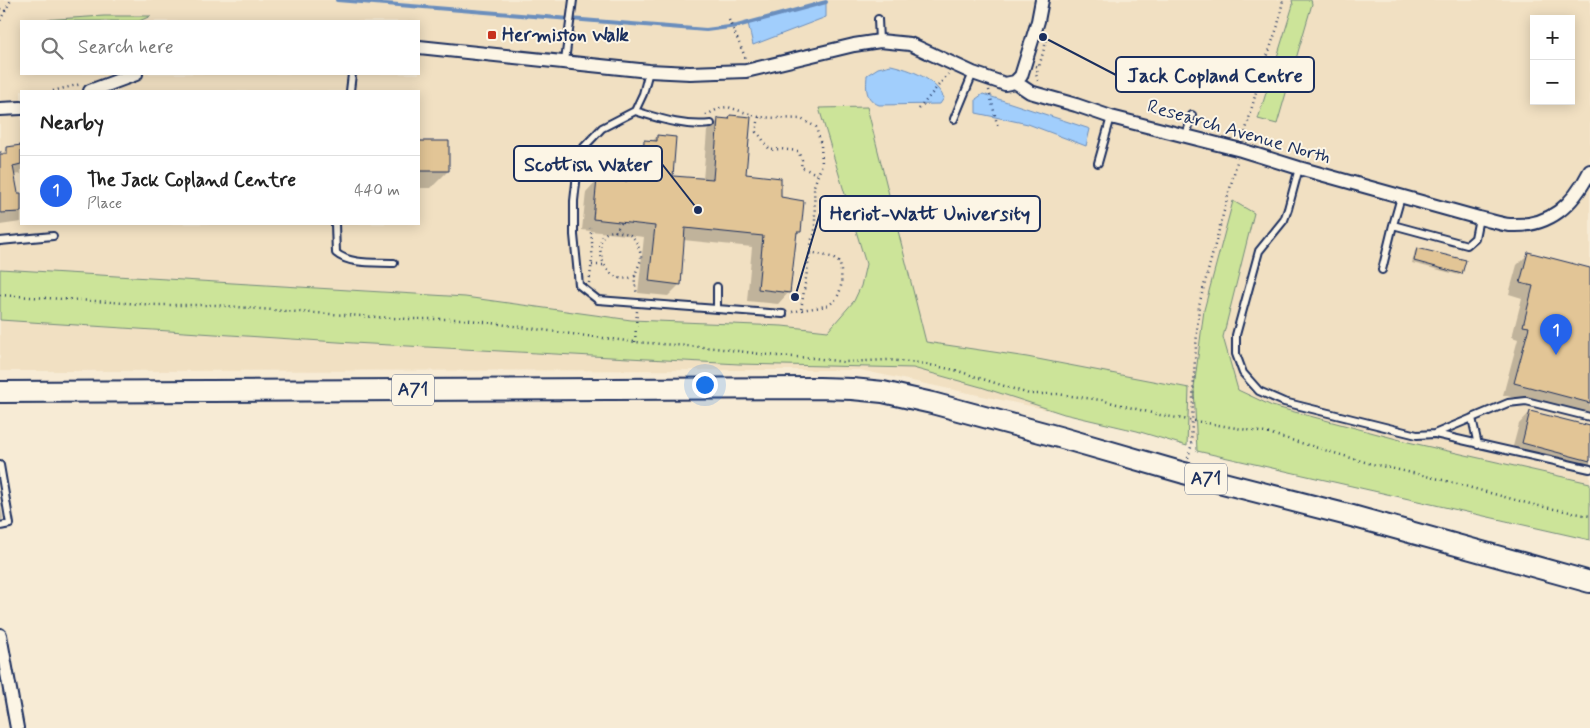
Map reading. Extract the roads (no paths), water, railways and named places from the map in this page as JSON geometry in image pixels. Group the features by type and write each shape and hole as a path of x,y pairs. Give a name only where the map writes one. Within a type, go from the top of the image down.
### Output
{"main road":[{"name":"A71","path":"3,392 852,389 883,392 1059,437 1184,473 1352,516 1590,582"}],"street":[{"path":"1015,82 1021,76 1026,63 1042,0"},
{"name":"Research Avenue North","path":"420,46 690,73 746,71 878,41 910,44 973,73 1005,84 1015,82 1030,92 1111,116 1241,150 1401,197 1510,225 1534,223 1554,216 1573,200 1584,185 1590,171"},
{"path":"93,90 133,75"},
{"path":"0,109 20,108"},
{"path":"0,635 17,728"}],"lane":[{"path":"565,61 573,0"},
{"path":"878,19 878,41"},
{"path":"649,70 643,94 636,111 602,128 584,148 577,174 574,201 574,235 579,285 598,300 783,314"},
{"path":"954,119 973,73"},
{"path":"350,90 352,75"},
{"path":"636,111 673,122 696,126 712,124"},
{"path":"1186,136 1192,115"},
{"path":"1098,163 1111,116"},
{"path":"1299,168 1284,220 1259,252 1236,335 1236,354 1243,373 1259,391 1284,402 1417,435 1434,434 1590,469"},
{"path":"1382,270 1401,197"},
{"path":"1394,225 1468,245 1475,238 1479,218"},
{"path":"335,225 336,253 342,258 364,262 394,263"},
{"path":"0,241 53,236"},
{"path":"717,287 717,308"},
{"path":"1434,434 1508,403 1526,401 1590,417"},
{"path":"1472,418 1478,445"},
{"path":"0,465 10,524 0,526"}],"water":[{"path":"826,2 826,17 753,45 748,23"},
{"path":"891,65 907,69 928,80 940,91 944,98 940,104 879,105 874,103 867,93 867,75 878,68"},
{"path":"983,94 1090,129 1086,146 1028,124 976,113 976,99"}],"waterway":[{"path":"337,0 706,30 737,26 826,2"}],"place":[{"name":"Hermiston Walk","path":"492,35"},
{"name":"Jack Copland Centre","path":"1043,37"},
{"name":"Scottish Water","path":"698,210"},
{"name":"Heriot-Watt University","path":"795,297"},
{"name":"The Jack Copland Centre","path":"1556,355"}]}
